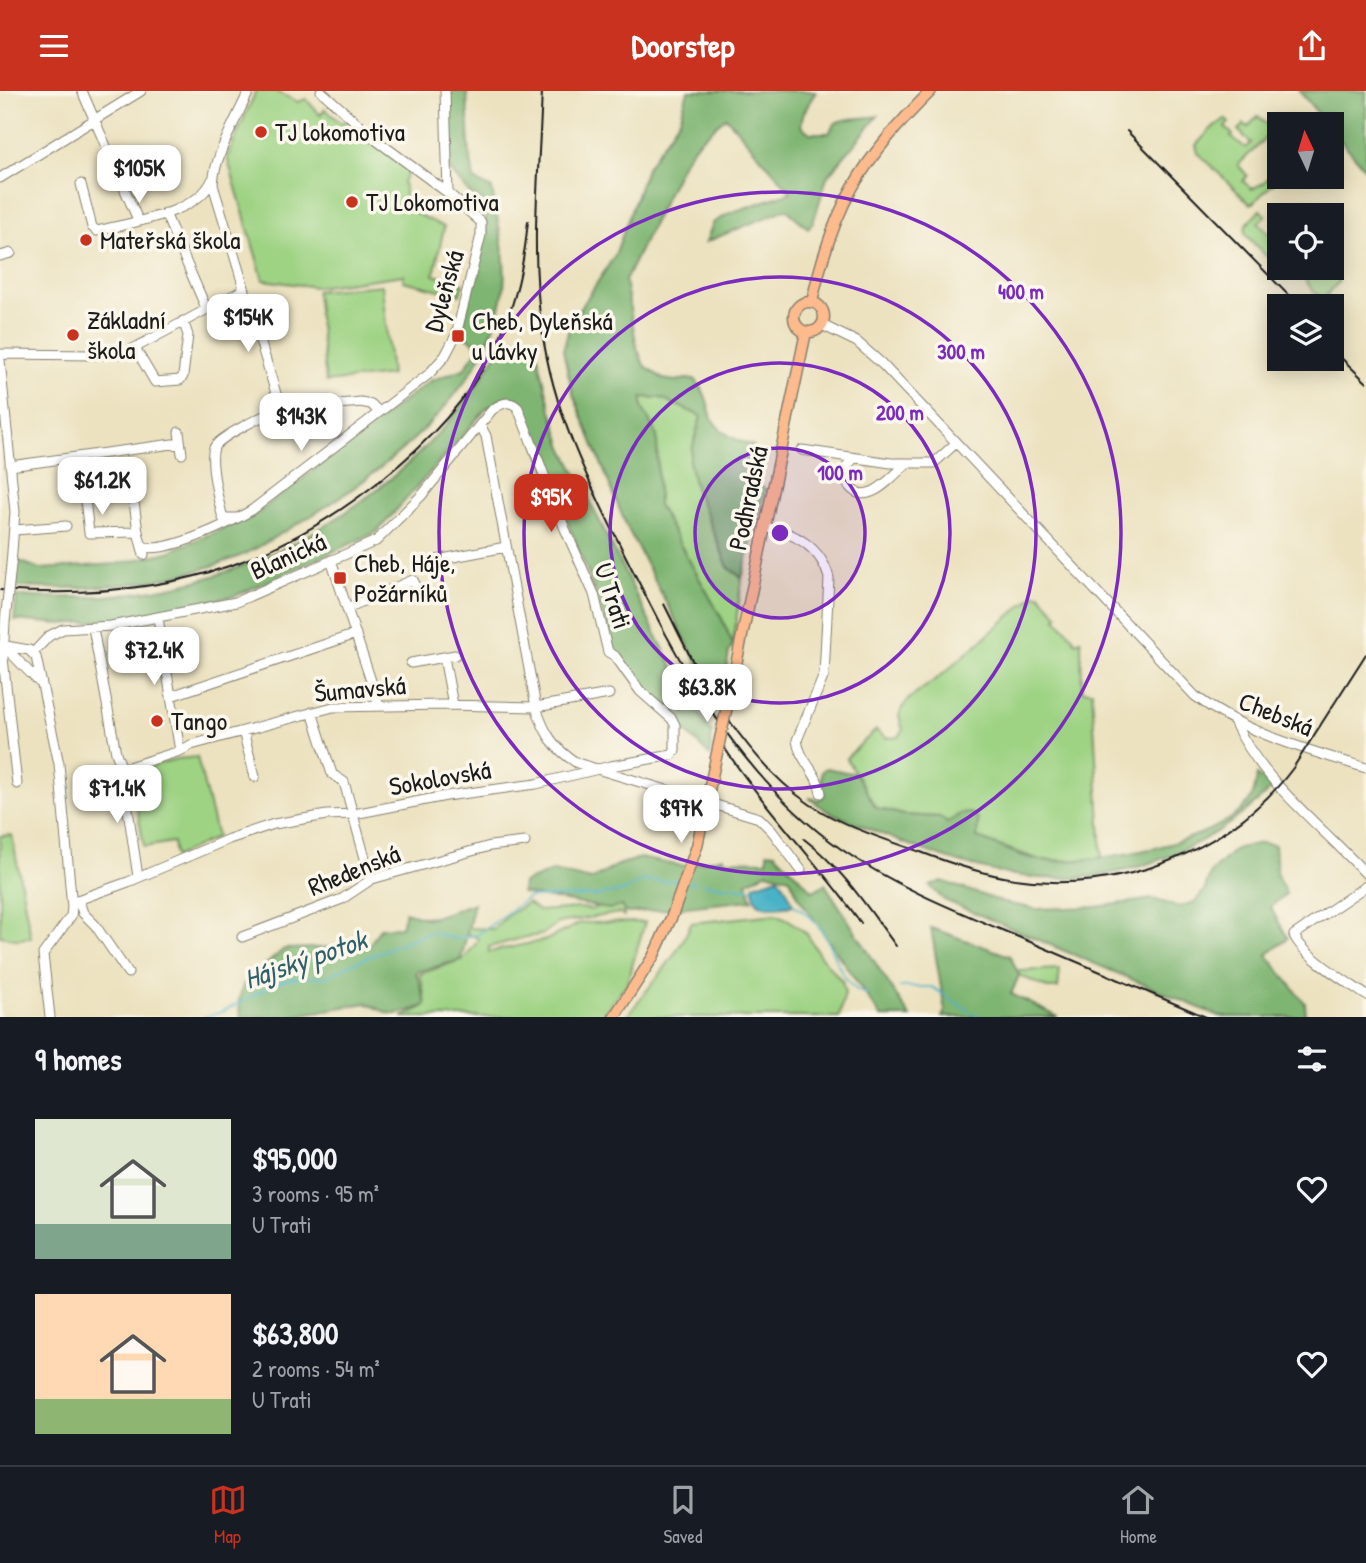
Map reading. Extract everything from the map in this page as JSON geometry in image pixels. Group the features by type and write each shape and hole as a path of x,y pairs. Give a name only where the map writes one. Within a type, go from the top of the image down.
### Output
{"main road":[{"path":"812,302 827,242 854,183 884,140 931,91"},
{"path":"812,302 822,310 822,325 815,331 806,331 796,325 795,313 803,303 812,302"},
{"name":"Podhradská","path":"614,1017 653,957 672,916 697,846 806,331"}],"street":[{"path":"82,91 138,220"},
{"path":"0,178 141,91"},
{"path":"81,184 94,231 165,213 197,201 207,191 249,91"},
{"name":"Dyleňská","path":"141,543 144,547 152,548 186,540 252,510 433,370 445,356 456,335 482,227 476,216 376,140 321,91"},
{"path":"445,91 447,193"},
{"path":"213,178 243,290 281,410"},
{"path":"165,213 206,308"},
{"path":"0,256 11,253"},
{"path":"0,354 125,353 243,290"},
{"path":"135,348 155,382 180,380 183,376 188,335 183,321"},
{"path":"822,325 844,334 873,354 956,443"},
{"path":"0,360 15,512 2,645 17,784"},
{"path":"222,522 213,456 215,445 223,438 281,410 360,403 371,404 379,412"},
{"name":"Blanická","path":"33,653 57,631 158,618 236,603 383,536 422,495 498,405 509,403"},
{"name":"U Trati","path":"509,403 519,408 565,529 594,594 608,652 614,656 640,691 672,719 675,726 675,751 672,755 595,770"},
{"path":"480,425 486,436 536,707 544,731 556,748 577,763 595,770"},
{"path":"10,466 181,449 179,432"},
{"name":"Podhradská","path":"802,450 853,458 934,463 956,443"},
{"name":"Chebská","path":"956,443 1202,702 1235,723 1366,768"},
{"path":"853,458 846,465 844,478 850,488 861,494 875,492 907,463"},
{"path":"131,480 144,555"},
{"path":"83,482 89,533 138,532"},
{"path":"15,530 66,526"},
{"path":"765,527 798,537 826,567 829,577 824,675 797,740 798,747 817,777 821,793"},
{"path":"438,560 506,547"},
{"path":"331,560 379,705"},
{"path":"347,608 413,580 418,590"},
{"path":"158,618 180,751"},
{"path":"93,628 116,753 122,769 138,877"},
{"path":"171,696 355,634"},
{"path":"2,645 33,653 59,764 76,902 128,973"},
{"path":"2,645 40,683"},
{"path":"411,663 455,655"},
{"path":"444,657 453,705"},
{"name":"Šumavská","path":"122,769 191,745 333,707 536,707 609,694"},
{"path":"312,712 332,774 344,782 372,879"},
{"path":"1235,723 1252,752 1273,778 1366,873"},
{"path":"243,731 255,776"},
{"name":"Sokolovská","path":"76,902 259,828 289,820 394,808 446,796 536,784 595,770 752,815 766,823 801,870"},
{"name":"Rhedenská","path":"242,937 342,899 372,879 491,846 525,842"},
{"path":"1366,885 1294,935 1299,944 1334,974 1366,995"},
{"path":"50,1017 43,954 71,916 76,902"}],"green space":[{"path":"256,91 275,91 298,102 306,99 320,115 325,109 341,123 346,121 410,171 403,181 407,209 444,227 434,275 463,283 460,295 403,281 404,275 316,287 263,280 227,157"},
{"path":"447,91 467,91 469,147 474,180 492,189 505,268 503,295 492,333 473,370 448,404 418,435 351,490 241,556 182,574 126,584 70,588 15,587 16,560 40,569 117,564 168,552 255,515 430,381 464,369 477,350 474,342 461,333 484,237 487,209 449,169"},
{"path":"688,91 816,91 803,114 801,126 810,133 829,133 839,121 878,116 827,177 813,223 808,228 786,209 706,242 713,223 730,213 791,192 726,117 698,142 683,162 625,281 637,348 644,365 663,379 696,380 719,428 754,446 746,479 766,489 742,578 728,567 695,488 689,461 701,416 661,398 642,397 642,407 657,436 658,505 722,619 733,645 729,652 722,703 701,670 626,525 573,394 563,350 570,325 615,255 647,167 680,119"},
{"path":"1299,91 1366,91 1366,170 1344,144 1344,112 1317,112"},
{"path":"1258,116 1267,125 1267,137 1238,165 1247,175 1243,181 1252,189 1267,179 1268,189 1250,204 1198,153 1196,145 1225,119 1229,123 1225,127 1233,135 1231,137 1246,148 1251,143 1238,130 1244,124 1248,127"},
{"path":"1260,210 1266,216 1258,223 1267,232 1267,257 1245,234 1246,225"},
{"path":"1305,280 1339,281 1328,294 1317,294"},
{"path":"382,285 391,375 326,382 316,291"},
{"path":"505,337 536,348 563,447 688,696 712,733 710,756 629,674 612,645 598,599 521,404 510,399 503,399 486,409 377,532 235,596 115,620 61,624 14,620 17,596 100,596 156,590 237,568 318,530 393,477 426,446 457,412 483,376"},
{"path":"642,397 661,398 701,416 694,440 728,567 742,578 733,645 722,619 658,505 657,436 642,407"},
{"path":"1035,594 1040,594 1058,615 1056,618 1075,642 1081,640 1082,691 1092,691 1102,857 1079,861 1041,860 976,838 978,819 952,820 946,823 940,817 904,815 876,808 846,758 876,730 886,738 899,737 903,730 899,716 909,699 944,673"},
{"path":"197,757 217,837 175,857 173,842 144,847 131,773 176,759"},
{"path":"826,768 856,774 876,808 904,815 940,817 947,823 960,814 971,813 978,819 977,838 1026,857 1065,861 1122,855 1185,839 1213,828 1235,815 1252,797 1257,775 1273,787 1246,811 1217,831 1154,862 1085,877 1050,878 1014,875 943,857 827,811 809,798 818,800 823,797 821,772"},
{"path":"12,835 31,938 0,936 0,836"},
{"path":"1261,843 1275,845 1277,875 1286,894 1270,907 1288,938 1267,955 1305,1003 1306,1017 1221,1017 944,900 930,886 942,881 1005,903 1036,909 1096,907 1153,899 1179,907 1195,902 1205,889 1211,872 1235,849"},
{"path":"767,852 775,853 813,891 825,884 910,1017 881,1017 799,898 790,878 767,872 747,882 752,900 630,913 624,912 622,906 609,909 522,893 523,883 553,871 591,880 618,865 640,858 682,866 723,857 723,860 767,861"},
{"path":"611,888 623,908 624,916 619,913 558,923 541,935 489,947 489,952 546,940 580,923 645,922 627,983 600,1017 402,1017 426,1004 420,974 464,959 479,939 471,935 439,931 407,919 431,916 443,927 493,929 508,915 528,903 539,911 581,908 593,910"},
{"path":"474,903 461,960 416,972 426,1004 424,1006 394,1014 366,1003 287,1017 240,1017 239,999 244,983 284,949 369,946 380,928 401,927 405,912 429,919"},
{"path":"776,914 807,934 820,956 842,981 845,993 839,1017 627,1017 670,960 691,923"},
{"path":"931,928 1010,956 1019,975 1011,994 1058,1017 942,1017 945,1011"},
{"path":"1060,969 1058,988 1047,988 1019,975 1011,994 1058,1017 1012,1017 1001,972"}],"water":[{"path":"778,877 793,905 771,907 759,904 754,894 754,885"}],"waterway":[{"name":"Hájský potok","path":"205,1017 222,1012 279,982 296,978 328,977 351,964 424,934 435,933 453,939 477,935 529,897 594,896 625,891 641,881 680,881"},
{"name":"Hájský potok","path":"689,882 695,883"},
{"name":"Hájský potok","path":"703,884 754,889"},
{"name":"Hájský potok","path":"794,905 820,928 840,969 852,986 868,994"},
{"name":"Hájský potok","path":"900,987 932,987 978,1017"}],"railway":[{"path":"542,91 536,211 538,300 554,389 585,472 611,526 666,635 714,715 771,787 804,820 862,863 951,908 1206,1017"},
{"path":"1127,131 1287,294"},
{"path":"0,590 89,592 148,586 206,573 272,549 346,506 415,451 471,387 500,338 512,306 521,272 528,221"},
{"path":"1344,361 1366,382"},
{"path":"664,604 698,672"},
{"path":"726,716 758,757 782,782 809,804 846,824 941,860 990,874 1054,882 1093,880 1132,873 1169,861 1205,844 1237,823 1267,798 1293,768 1366,654"},
{"path":"718,738 752,786 861,923"},
{"path":"804,839 842,876 896,946"}],"place":[{"name":"TJ lokomotiva","path":"261,132"},
{"name":"TJ Lokomotiva","path":"352,202"},
{"name":"Mateřská škola","path":"86,240"},
{"name":"Základní škola","path":"73,335"},
{"name":"Cheb, Dyleňská u lávky","path":"458,336"},
{"name":"Cheb, Háje, Požárníků","path":"340,578"},
{"name":"Tango","path":"157,721"}]}
